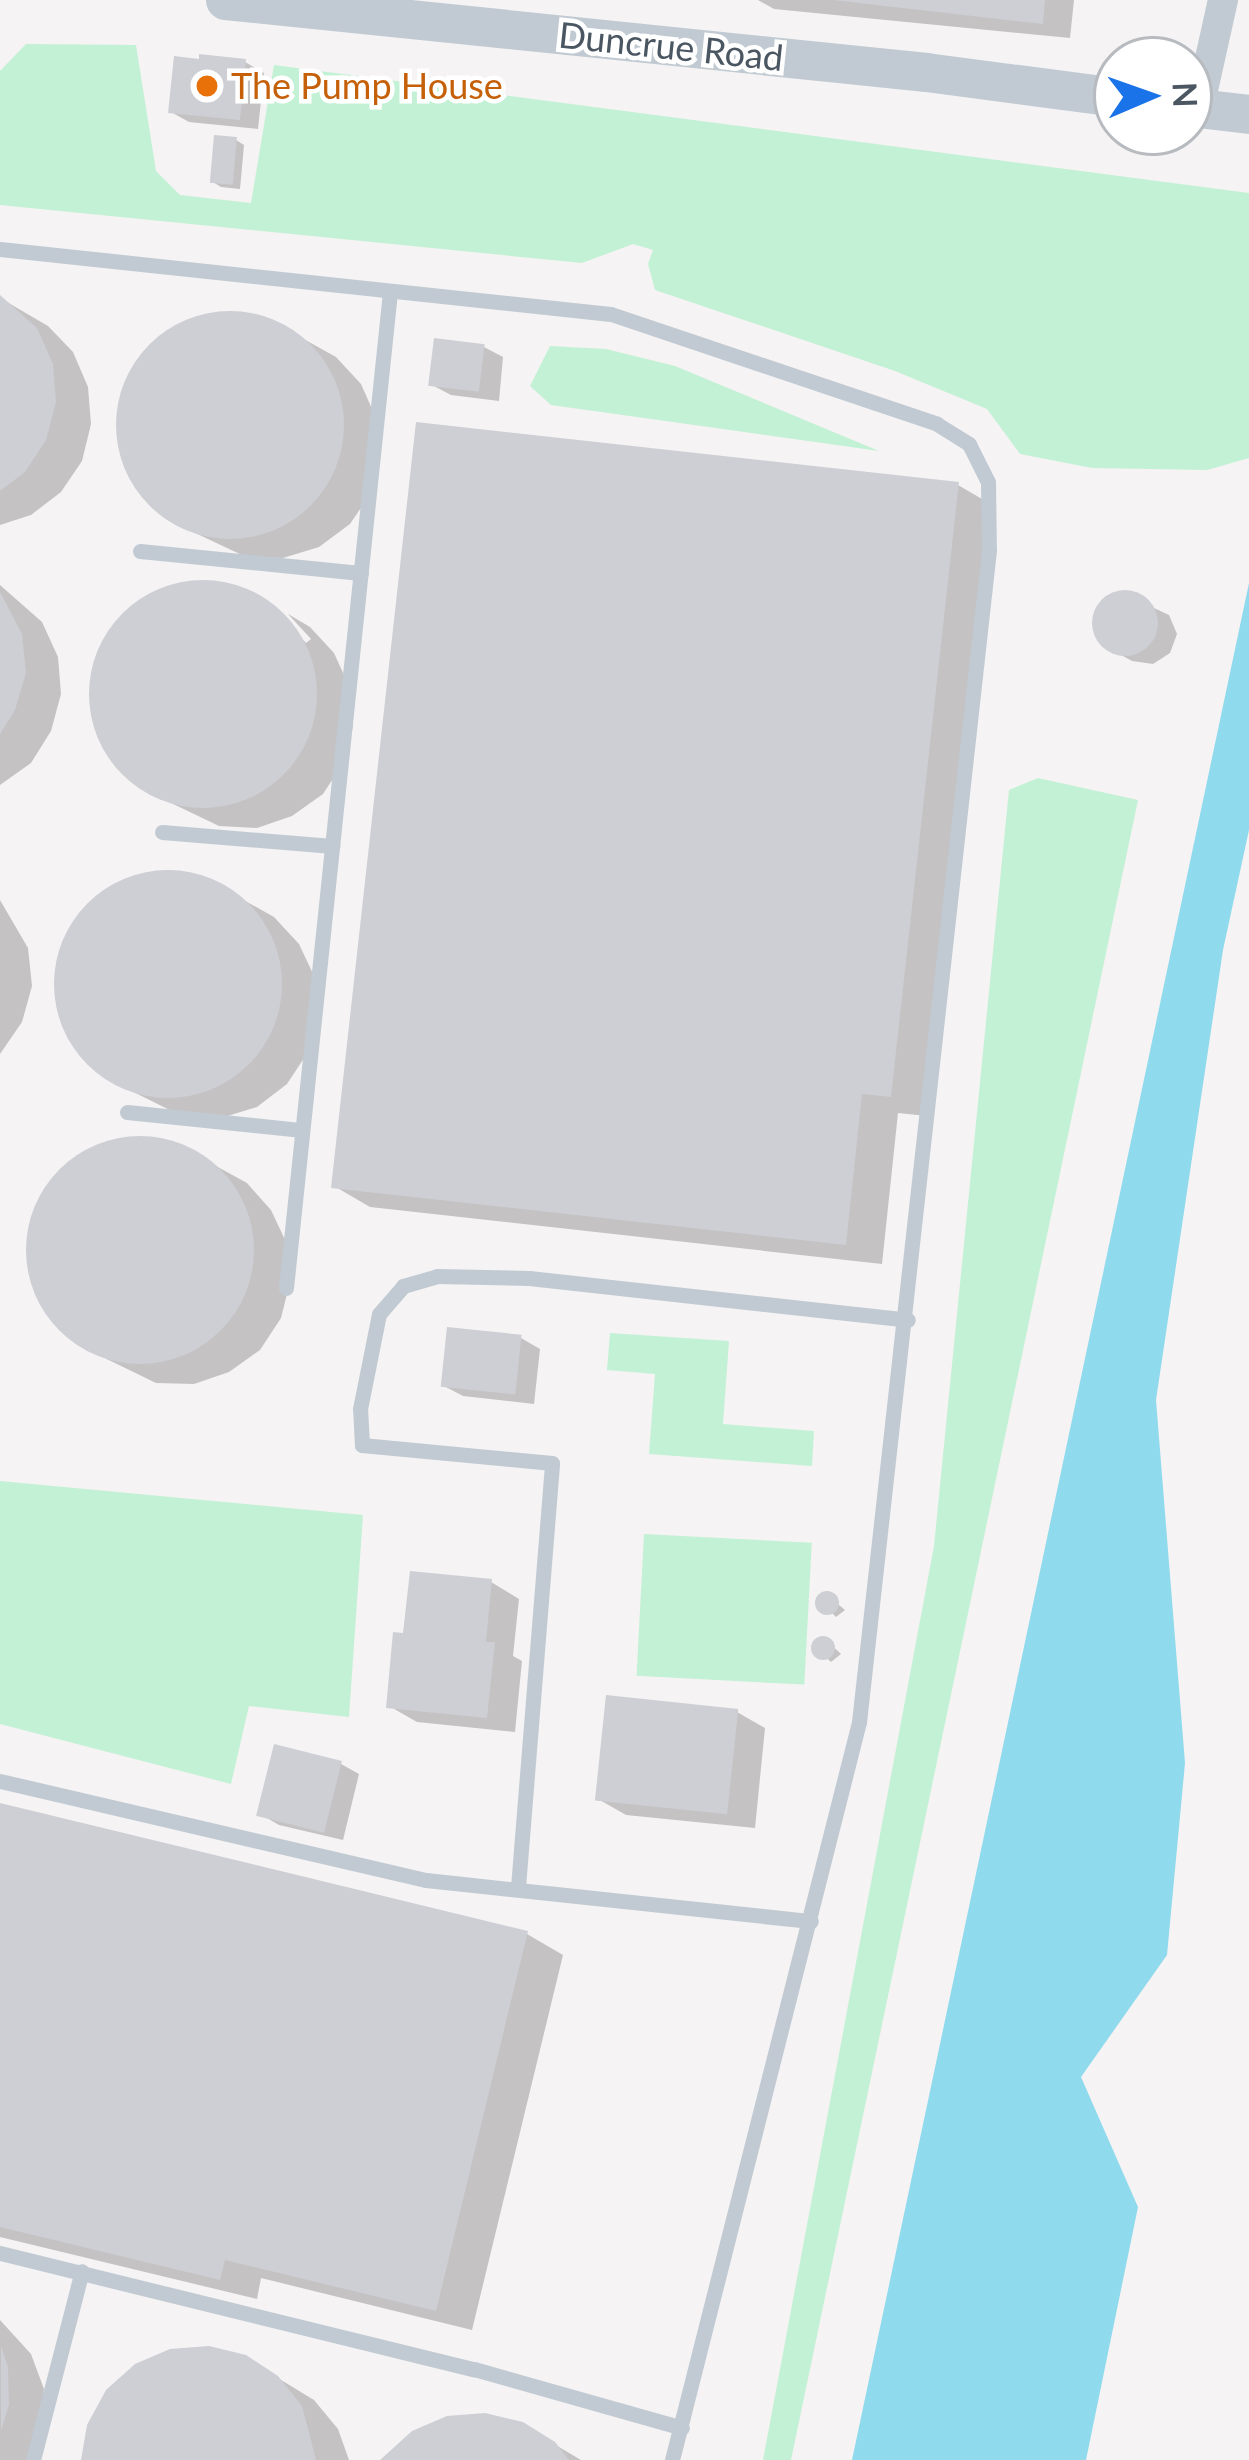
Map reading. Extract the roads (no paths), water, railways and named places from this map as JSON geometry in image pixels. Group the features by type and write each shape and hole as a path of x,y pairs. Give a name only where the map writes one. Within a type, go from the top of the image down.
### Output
{"street":[{"name":"Duncrue Road","path":"225,0 926,72 1093,95"},
{"path":"1213,37 1223,0"},
{"path":"1213,110 1249,114"}],"lane":[{"path":"0,249 611,314 937,424 969,444 988,482 989,550 908,1320 859,1722 672,2460"},
{"path":"286,1288 390,292"},
{"path":"140,551 361,573"},
{"path":"162,832 332,845"},
{"path":"128,1112 302,1130"},
{"path":"518,1887 552,1463 362,1445 360,1409 379,1314 403,1286 437,1276 530,1278 908,1320"},
{"path":"0,1781 426,1880 811,1921"},
{"path":"0,2253 474,2369 682,2428"},
{"path":"33,2460 82,2272"}],"water":[{"path":"1249,583 1249,830 1223,950 1156,1400 1185,1763 1167,1955 1081,2077 1138,2207 1086,2460 852,2460"}],"place":[{"name":"The Pump House","path":"207,86"}]}
